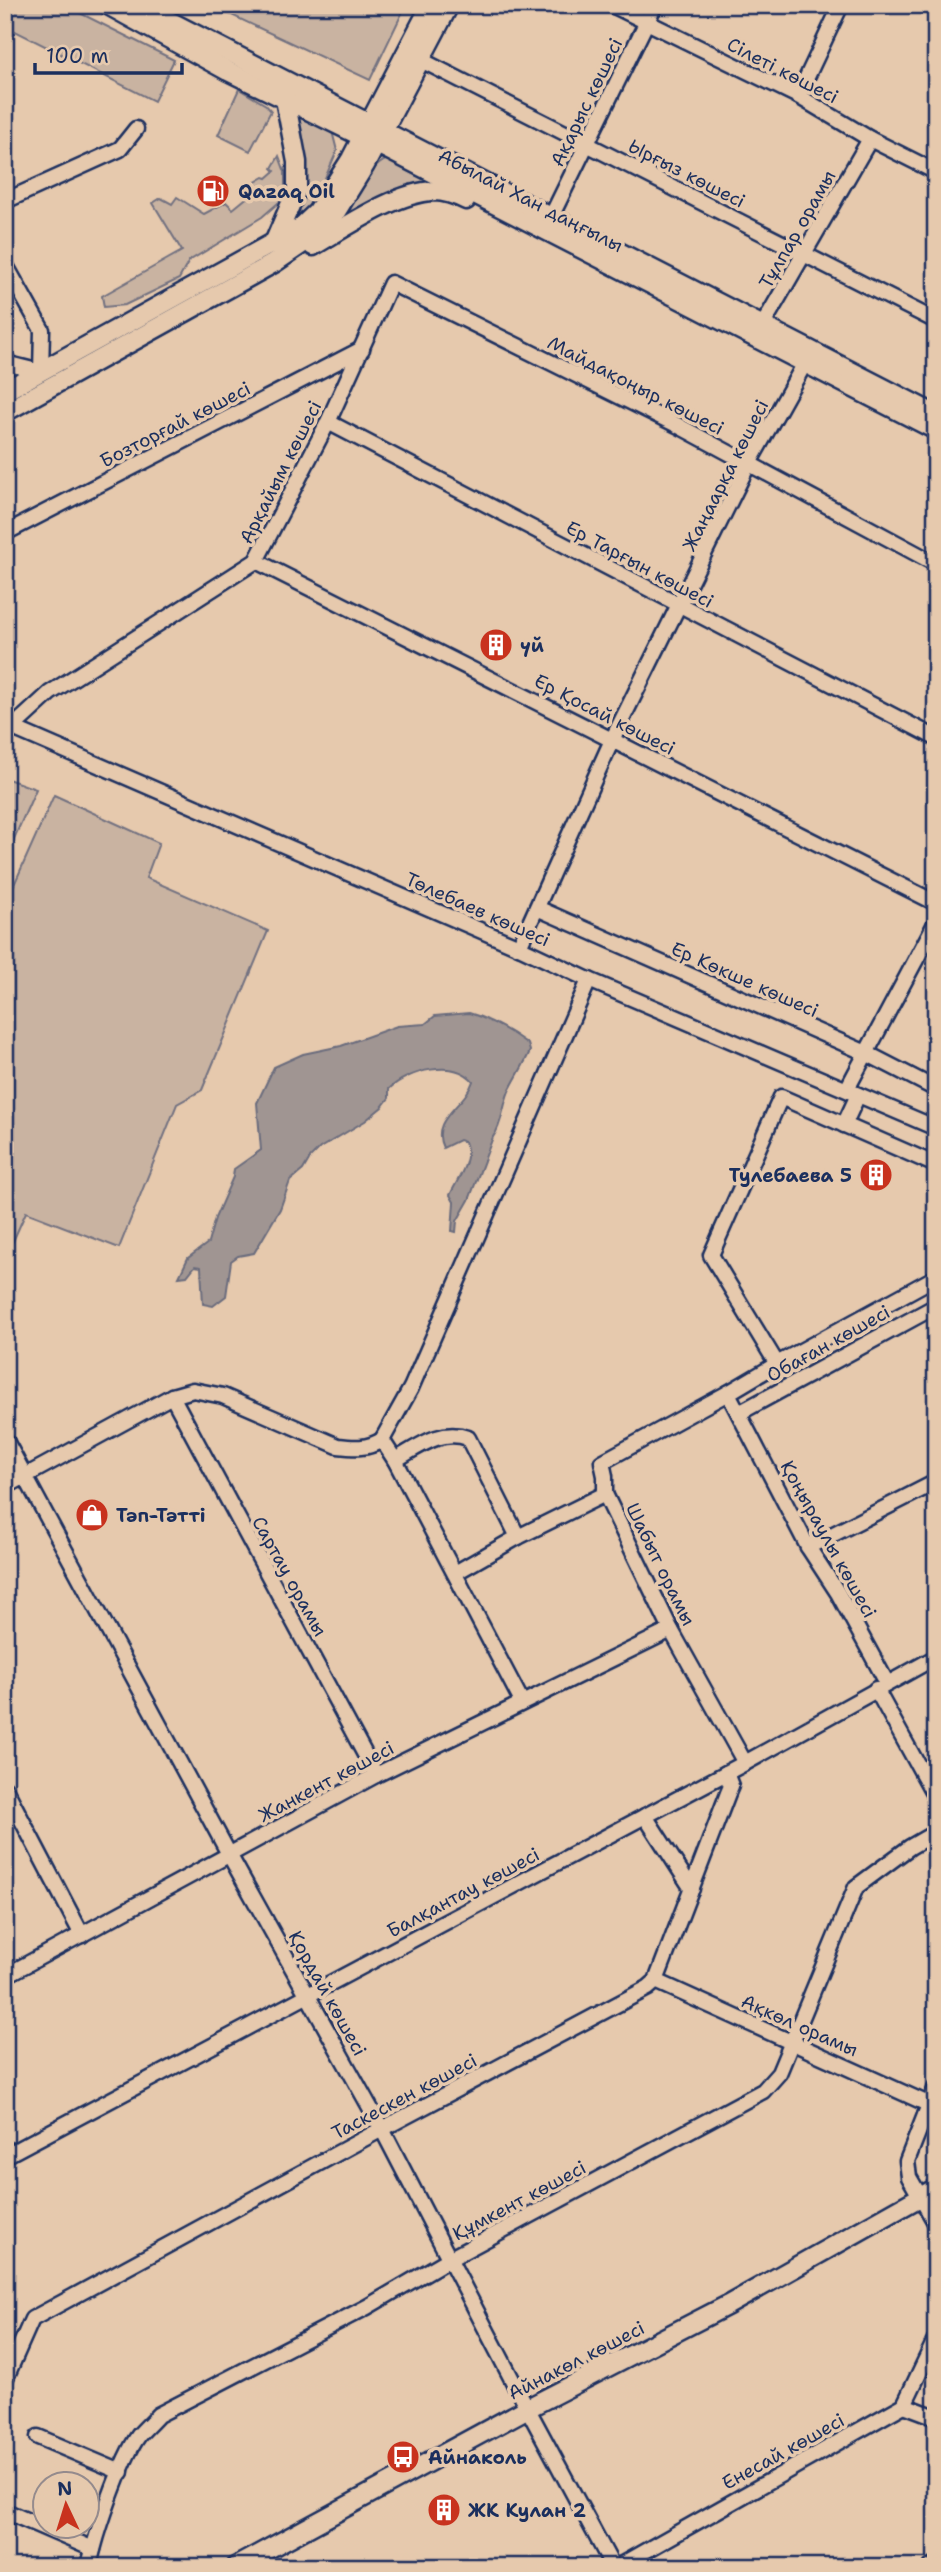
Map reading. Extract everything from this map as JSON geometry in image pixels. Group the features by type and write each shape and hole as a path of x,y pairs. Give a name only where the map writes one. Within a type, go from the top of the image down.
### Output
{"main road":[{"name":"Абылай Хан даңғылы","path":"108,5 285,99 373,135"},
{"name":"Абылай Хан даңғылы","path":"138,5 373,135 548,223 621,271 760,331 936,415"},
{"path":"5,412 274,263 318,233 334,215 431,5"},
{"path":"5,391 300,228 317,212 373,135 421,60 449,5"},
{"path":"273,244 297,189 295,147 285,99"},
{"path":"274,263 300,254 402,198 436,191 452,194 501,216 548,223"},
{"name":"Абылай Хан даңғылы","path":"760,331 805,363 936,430"},
{"name":"Айнакөл көшесі","path":"234,2567 528,2408 728,2305 929,2192"}],"street":[{"name":"Сілеті көшесі","path":"612,5 799,96 870,139 936,172"},
{"name":"Ақарыс көшесі","path":"548,223 655,5"},
{"path":"799,96 841,5"},
{"name":"Ырғыз көшесі","path":"421,60 936,321"},
{"path":"5,201 120,149 136,129"},
{"name":"Тұлпар орамы","path":"760,331 870,139"},
{"path":"5,264 42,330 41,372 9,364 5,366"},
{"name":"Арқайым көшесі","path":"9,727 50,693 256,561 328,422 391,283"},
{"name":"Майдақоңыр көшесі","path":"391,283 677,425 748,466 936,564"},
{"name":"Бозторғай көшесі","path":"5,533 362,349"},
{"name":"Жаңаарқа көшесі","path":"519,947 612,740 748,466 805,363"},
{"name":"Ер Тарғын көшесі","path":"328,422 936,738"},
{"name":"Ер Қосай көшесі","path":"256,561 936,903"},
{"name":"Төлебаев көшесі","path":"9,727 936,1128"},
{"name":"Ер Көкше көшесі","path":"537,908 866,1053 936,1089"},
{"path":"844,1125 866,1053 936,922"},
{"path":"5,1487 172,1396 193,1390 223,1396 338,1446 357,1449 382,1440 411,1388 589,980"},
{"path":"776,1364 711,1255 781,1097 936,1165"},
{"path":"605,1493 602,1462 936,1277"},
{"name":"Обаған көшесі","path":"739,1413 936,1306"},
{"path":"841,1328 855,1350"},
{"name":"Қоңыраулы көшесі","path":"728,1393 808,1547 838,1593 936,1798"},
{"name":"Сартау орамы","path":"172,1396 376,1775"},
{"path":"395,1460 441,1435 454,1433 468,1438 518,1537"},
{"name":"Қордай көшесі","path":"5,1439 230,1856 382,2129 528,2408 615,2567"},
{"path":"382,1440 522,1702"},
{"path":"808,1547 936,1482"},
{"name":"Шабыт орамы","path":"455,1573 518,1537 605,1493 671,1630 745,1763"},
{"name":"Жанкент көшесі","path":"5,1976 376,1775 671,1630"},
{"name":"Балқантау көшесі","path":"5,2156 745,1763 936,1657"},
{"path":"656,1981 729,1793 726,1773"},
{"path":"5,1788 82,1936"},
{"path":"645,1816 691,1889"},
{"name":"Құмкент көшесі","path":"89,2567 121,2472 138,2437 158,2415 367,2307 449,2259 763,2091 779,2073 856,1886 910,1847 936,1832"},
{"name":"Ақкөл орамы","path":"656,1981 928,2104"},
{"name":"Таскескен көшесі","path":"5,2380 32,2319 648,1988 656,1981"},
{"path":"936,2087 907,2161 909,2177 929,2192 936,2224"},
{"path":"936,2338 904,2404 936,2417"},
{"name":"Енесай көшесі","path":"615,2567 904,2404"},
{"path":"38,2437 121,2472"},
{"path":"5,2511 93,2549"}],"shaded area":[{"path":"5,5 64,5 174,60 154,101 5,26"},
{"path":"226,5 406,5 370,80 223,11"},
{"path":"239,89 266,105 271,111 250,151 218,135"},
{"path":"294,114 301,114 332,131 337,151 314,203 302,212 294,211"},
{"path":"279,156 285,172 285,197 262,217 189,261 179,279 125,305 104,307 102,296 182,251 153,203 161,198 172,204 177,197 204,214 226,202 233,209 250,195 245,188 264,177 267,178 275,171 272,168"},
{"path":"390,158 445,185 354,215 350,209 366,179 376,167"},
{"path":"5,778 36,789 5,859"},
{"path":"54,795 159,843 146,878 268,931 202,1090 177,1104 119,1248 26,1212 5,1259 5,905"},
{"path":"469,1013 514,1035 528,1044 530,1051 509,1091 469,1200 457,1221 456,1232 452,1231 454,1202 450,1195 466,1162 467,1149 465,1142 459,1140 443,1148 441,1129 444,1120 469,1090 473,1081 455,1070 419,1072 389,1089 389,1098 382,1107 365,1121 320,1148 310,1158 303,1170 290,1181 280,1209 254,1253 238,1256 231,1261 226,1296 213,1306 203,1304 201,1267 195,1266 187,1276 179,1277 188,1258 208,1243 234,1169 261,1150 257,1103 274,1067 303,1054 341,1046 397,1026 425,1024 435,1016"}],"place":[{"name":"Qazaq Oil","path":"213,191"},
{"name":"үй","path":"496,645"},
{"name":"Тулебаева 5","path":"876,1175"},
{"name":"Тәп-Тәтті","path":"92,1515"},
{"name":"Айнаколь","path":"403,2457"},
{"name":"ЖК Кулан 2","path":"444,2510"}]}
